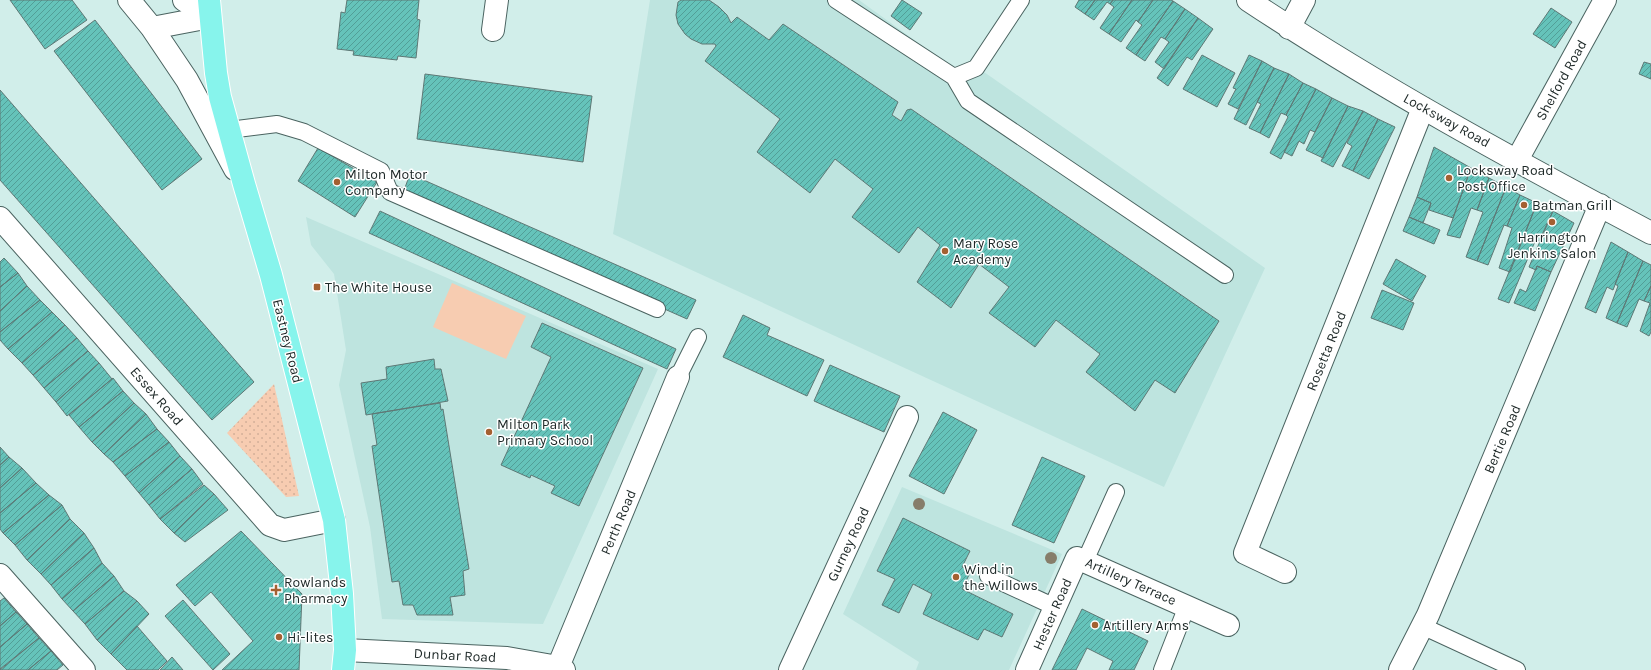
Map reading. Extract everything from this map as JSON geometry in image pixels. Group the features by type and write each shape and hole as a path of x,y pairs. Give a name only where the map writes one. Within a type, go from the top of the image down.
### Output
{"main road":[{"name":"Eastney Road","path":"210,8 216,73 229,130 271,275 334,520 342,594 344,660"}],"street":[{"path":"129,0 152,28 187,80 244,184"},
{"path":"184,0 210,8"},
{"path":"493,30 497,0"},
{"name":"Locksway Road","path":"1248,0 1289,28 1423,108 1651,233"},
{"path":"1289,28 1304,0"},
{"name":"Shelford Road","path":"1517,160 1605,0"},
{"path":"152,28 210,8"},
{"name":"Rosetta Road","path":"1285,572 1245,553 1423,108"},
{"name":"Bertie Road","path":"1400,670 1422,626 1600,205"},
{"name":"Essex Road","path":"0,218 270,525 284,530 334,520"},
{"name":"Perth Road","path":"561,669 678,377"},
{"name":"Gurney Road","path":"790,670 907,417"},
{"name":"Artillery Terrace","path":"1081,560 1228,625"},
{"name":"Hester Road","path":"1027,670 1055,607 1081,560"},
{"path":"0,575 84,670"},
{"name":"Dunbar Road","path":"344,660 507,658 561,669"}],"lane":[{"path":"836,0 954,77 968,101 1225,275"},
{"path":"954,77 976,68 1021,0"},
{"path":"229,130 277,124 304,132 381,171 390,192 657,309"},
{"path":"678,377 698,337"},
{"path":"1081,560 1116,492"},
{"path":"988,576 1055,607"},
{"path":"1162,670 1187,606"},
{"path":"1422,626 1516,670"}],"shaded area":[{"name":"Mary Rose Academy","path":"650,0 859,0 953,68 984,72 1265,268 1164,487 613,234"},
{"name":"Milton Park Primary School","path":"306,217 658,369 543,624 382,619 370,527 339,385 346,350 334,274 311,245"},
{"path":"452,283 526,316 506,359 433,327"},
{"path":"274,384 299,496 286,497 227,433"},
{"name":"Wind in the Willows","path":"902,487 1062,554 1009,670 916,670 919,662 843,614"}],"building":[{"path":"10,0 72,0 87,20 45,49"},
{"path":"347,0 419,0 417,19 420,20 416,58 398,56 397,60 353,55 354,51 337,49 341,12 345,13"},
{"path":"681,0 709,0 727,15 731,23 737,17 769,40 783,24 898,102 892,115 901,121 907,110 911,109 1219,321 1175,393 1155,380 1135,411 1086,372 1100,354 1056,320 1035,347 989,313 1009,287 979,264 951,308 917,282 940,245 918,227 899,253 852,217 873,189 835,159 810,193 757,152 780,119 705,61 716,46 715,44 702,44 691,39 685,34 678,24 676,15 678,2"},
{"path":"902,0 922,13 910,30 891,16"},
{"path":"1079,0 1095,0 1085,14 1075,7"},
{"path":"1095,0 1113,0 1110,4 1107,2 1094,20 1085,14"},
{"path":"1113,0 1132,0 1109,34 1100,28 1114,7 1110,4"},
{"path":"1132,0 1153,0 1138,22 1136,20 1121,42 1109,34"},
{"path":"1153,0 1173,1 1136,55 1126,48 1142,25 1138,22"},
{"path":"1173,1 1185,9 1165,39 1161,37 1145,61 1136,55"},
{"path":"1551,8 1572,22 1555,48 1533,34"},
{"path":"1185,9 1198,18 1164,69 1155,62 1169,42 1165,39"},
{"path":"1198,18 1213,29 1192,60 1187,57 1168,86 1157,78"},
{"path":"95,20 202,159 162,190 54,51"},
{"path":"1202,55 1235,73 1217,107 1183,89"},
{"path":"1249,55 1262,61 1238,109 1228,104 1236,89 1233,88"},
{"path":"1262,61 1274,68 1246,125 1234,119"},
{"path":"1644,62 1651,64 1651,79 1639,74"},
{"path":"1274,68 1289,74 1260,133 1249,128 1261,104 1257,102"},
{"path":"425,74 592,96 583,162 417,139"},
{"path":"1289,74 1303,83 1286,115 1281,113 1269,138 1260,133"},
{"path":"1303,83 1316,89 1281,159 1270,153 1288,117 1286,115"},
{"path":"1316,89 1332,98 1315,132 1310,130 1304,144 1299,141 1292,156 1284,152"},
{"path":"0,90 254,382 212,420 0,180"},
{"path":"1332,98 1348,106 1323,158 1306,150"},
{"path":"1348,106 1363,111 1333,167 1321,161"},
{"path":"1363,111 1378,119 1353,171 1342,166 1352,146 1347,143"},
{"path":"1378,119 1395,127 1369,179 1353,171"},
{"path":"1434,147 1471,168 1453,218 1429,210 1431,203 1417,197"},
{"name":"Milton Motor Company","path":"318,148 377,182 355,217 298,181"},
{"path":"1471,168 1489,178 1477,210 1471,208 1460,238 1447,235"},
{"path":"410,174 696,300 687,319 403,193"},
{"path":"1489,178 1506,187 1477,261 1466,257 1483,212 1477,210"},
{"path":"1506,187 1520,195 1507,226 1504,225 1488,265 1477,261"},
{"path":"1520,195 1537,203 1510,272 1499,268 1512,228 1507,226"},
{"path":"1417,197 1431,203 1423,223 1409,217"},
{"path":"1537,203 1553,211 1539,241 1536,239 1509,303 1498,299"},
{"path":"380,211 676,349 667,369 369,233"},
{"path":"1553,211 1574,223 1551,272 1537,266 1536,270 1529,267"},
{"path":"1409,217 1440,230 1434,244 1403,231"},
{"path":"1611,242 1628,252 1613,290 1607,287 1596,313 1585,308"},
{"path":"1628,252 1643,261 1617,323 1606,318 1618,286 1615,284"},
{"path":"4,258 18,273 0,287 0,262"},
{"path":"1396,259 1426,276 1412,301 1383,284"},
{"path":"1643,261 1651,265 1651,286 1644,301 1639,299 1627,327 1617,323"},
{"path":"1537,266 1551,272 1535,311 1514,303 1520,289 1526,292"},
{"path":"18,273 27,286 0,311 0,287"},
{"path":"27,286 40,300 0,332 0,311"},
{"path":"1651,286 1651,332 1649,336 1640,331 1650,303 1644,301"},
{"path":"1382,290 1414,303 1403,330 1371,318"},
{"path":"40,300 52,312 8,349 0,340 0,332"},
{"path":"52,312 65,325 22,363 8,349"},
{"path":"743,315 770,328 767,335 824,360 807,396 723,357"},
{"path":"542,323 643,368 579,506 551,493 555,486 531,475 530,478 501,465 551,357 531,347"},
{"path":"65,325 77,338 33,375 22,363"},
{"path":"77,338 88,351 44,388 33,375"},
{"path":"88,351 99,363 56,402 44,388"},
{"path":"434,359 435,369 441,369 448,401 366,415 361,383 387,379 386,367"},
{"path":"99,363 112,379 67,416 56,402"},
{"path":"830,365 900,396 884,432 814,401"},
{"path":"113,378 123,391 79,427 69,415"},
{"path":"123,391 134,403 92,442 79,427"},
{"path":"134,403 146,414 104,454 92,442"},
{"path":"440,403 441,410 443,409 469,569 463,571 465,595 450,597 453,615 417,615 413,605 403,605 399,581 392,582 372,446 377,445 372,414"},
{"path":"943,412 977,430 944,494 909,476"},
{"path":"146,414 157,429 113,462 104,454"},
{"path":"157,429 169,442 125,476 113,462"},
{"path":"169,442 180,456 139,493 125,476"},
{"path":"0,447 9,457 0,465"},
{"path":"180,456 192,469 149,505 139,493"},
{"path":"9,457 22,468 0,488 0,465"},
{"path":"1042,457 1085,476 1054,543 1012,525"},
{"path":"22,468 36,483 0,513 0,488"},
{"path":"192,469 203,484 160,519 149,505"},
{"path":"36,483 49,495 3,533 0,529 0,513"},
{"path":"204,485 214,494 174,533 160,519"},
{"path":"214,494 228,510 185,542 174,533"},
{"path":"49,495 62,505 15,545 3,533"},
{"path":"62,505 70,519 27,560 15,545"},
{"path":"903,518 970,551 962,567 971,571 962,589 1013,614 1002,637 984,629 978,640 923,614 932,594 913,584 899,613 882,605 895,579 877,571"},
{"path":"70,519 84,533 41,574 27,560"},
{"path":"241,531 302,594 299,670 222,670 253,641 211,592 195,606 176,585"},
{"path":"84,533 94,548 51,585 41,574"},
{"path":"94,548 102,563 62,599 51,585"},
{"path":"102,563 114,576 73,611 62,599"},
{"path":"114,576 124,591 85,624 73,611"},
{"path":"124,591 137,601 97,640 85,624"},
{"path":"4,598 16,612 0,626 0,601"},
{"path":"183,600 230,654 213,670 165,616"},
{"path":"137,601 149,614 111,654 97,640"},
{"name":"Artillery Arms","path":"1082,609 1148,641 1134,670 1109,670 1113,661 1087,648 1076,670 1052,670"},
{"path":"16,612 27,624 0,647 0,626"},
{"path":"27,624 39,638 0,669 0,647"},
{"path":"137,626 167,661 158,670 127,670 111,654"},
{"path":"39,638 51,651 28,670 0,670"},
{"path":"51,651 63,665 57,670 28,670"},
{"path":"172,657 183,670 160,670"}],"place":[{"name":"Locksway Road Post Office","path":"1449,178"},
{"name":"Milton Motor Company","path":"337,182"},
{"name":"Batman Grill","path":"1524,205"},
{"name":"Harrington Jenkins Salon","path":"1552,222"},
{"name":"Mary Rose Academy","path":"945,251"},
{"name":"The White House","path":"317,287"},
{"name":"Milton Park Primary School","path":"489,432"},
{"name":"Wind in the Willows","path":"956,577"},
{"name":"Rowlands Pharmacy","path":"276,590"},
{"name":"Artillery Arms","path":"1095,625"},
{"name":"Hi-lites","path":"279,637"}]}
